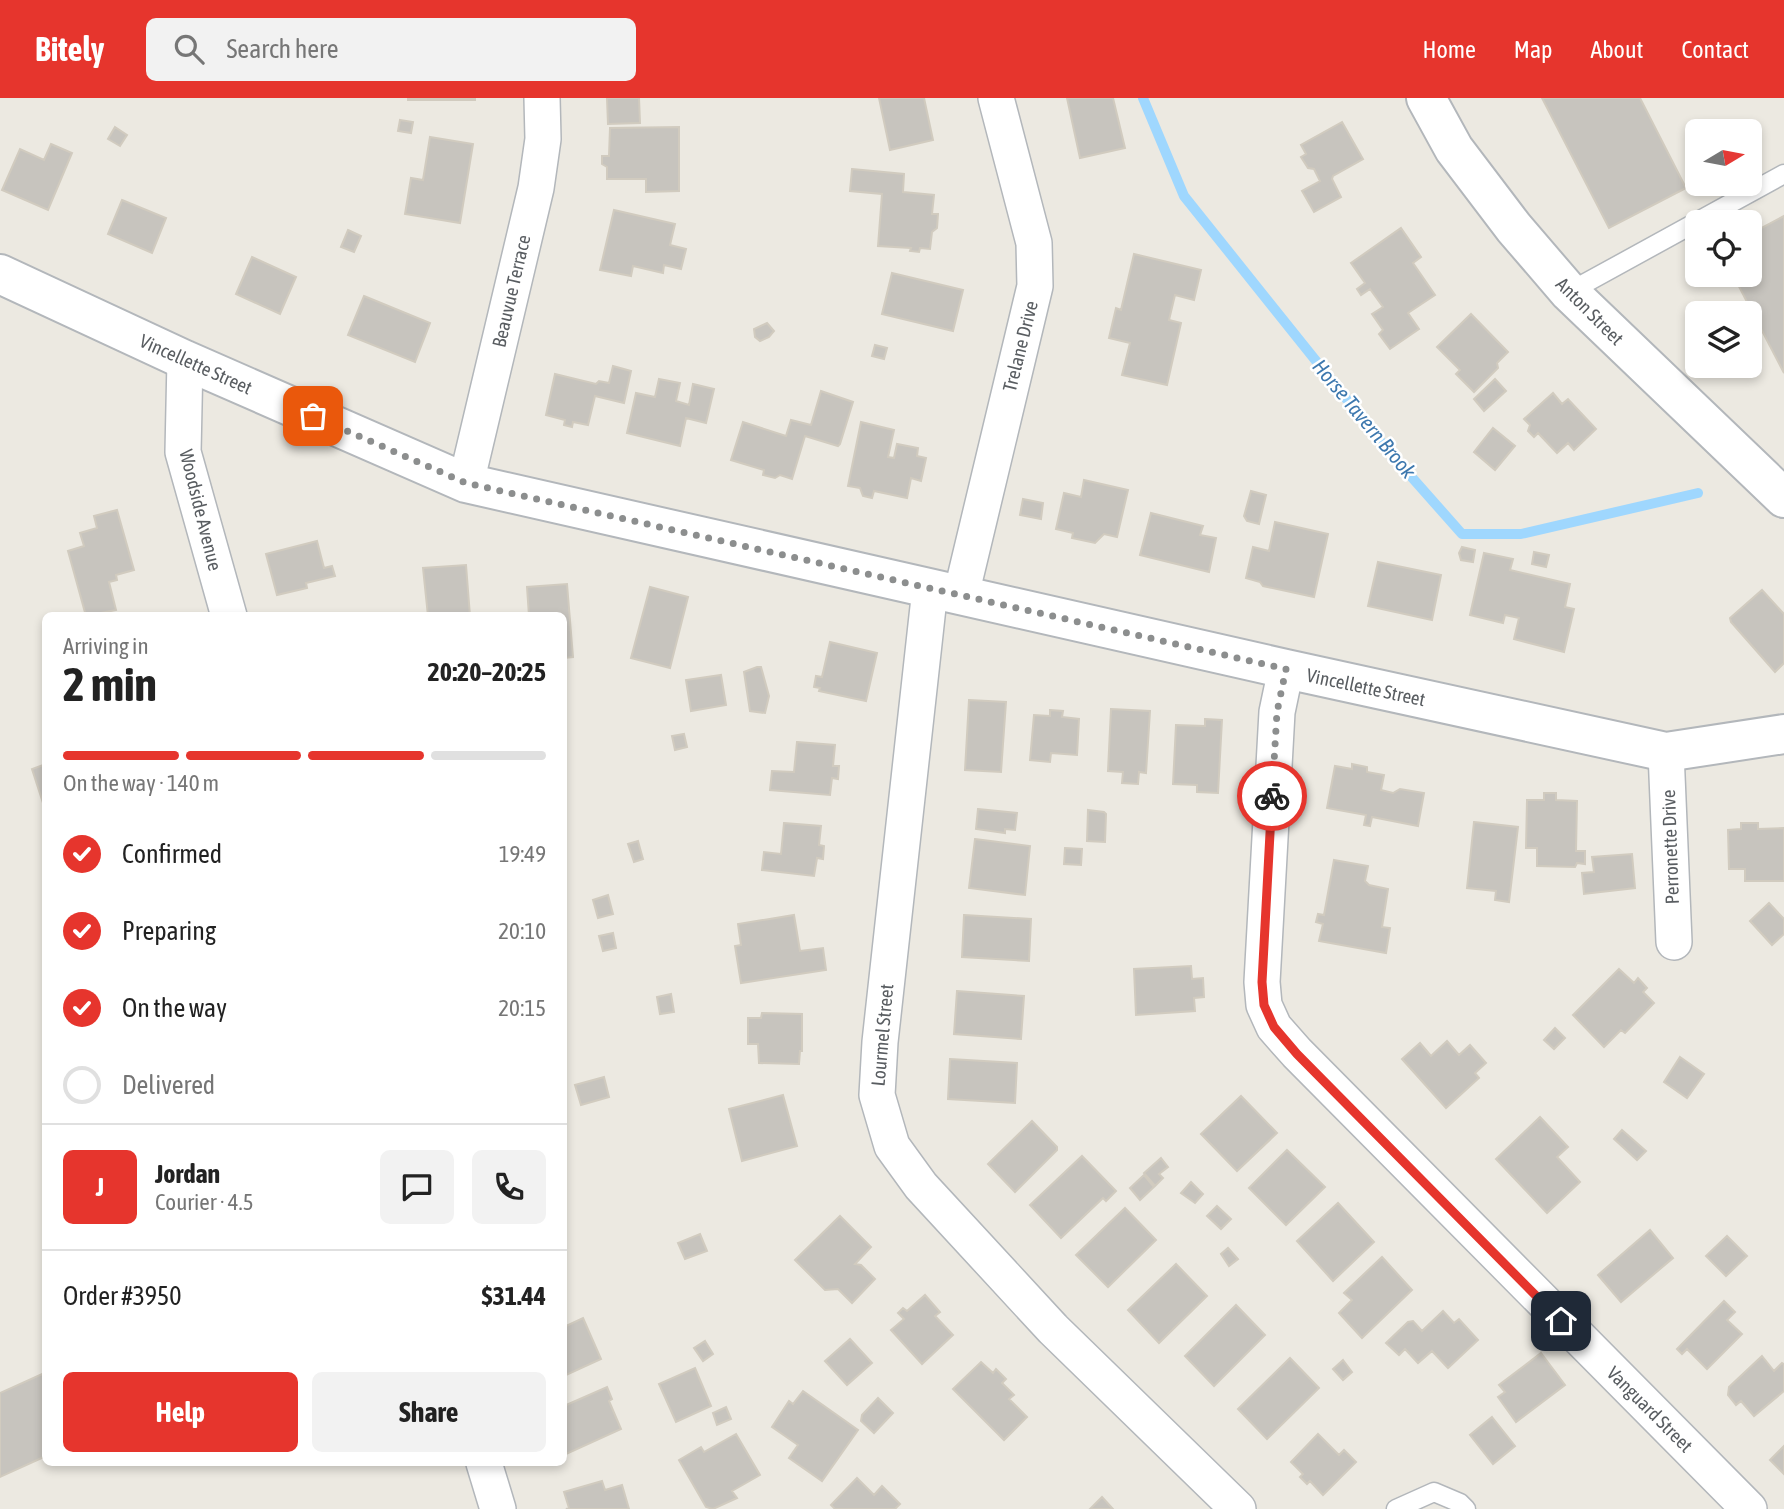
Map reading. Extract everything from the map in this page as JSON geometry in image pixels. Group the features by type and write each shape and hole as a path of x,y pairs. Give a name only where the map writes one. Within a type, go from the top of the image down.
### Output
{"street":[{"name":"Beauvue Terrace","path":"466,483 536,188 543,139 542,98"},
{"name":"Trelane Drive","path":"946,592 1035,286 1034,243 996,98"},
{"name":"Anton Street","path":"1426,98 1454,149 1514,228 1569,292 1772,481"},
{"name":"Vincellette Street","path":"0,274 185,360 466,483 1286,669 1666,752 1784,734"},
{"name":"Woodside Avenue","path":"185,360 183,452 228,612"},
{"name":"Lourmel Street","path":"946,592 877,1082 877,1095 892,1146 921,1186 1054,1329 1238,1509"},
{"name":"Vanguard Street","path":"1286,669 1277,712 1261,959 1264,1005 1274,1027 1316,1073 1749,1509"},
{"name":"Perronette Drive","path":"1666,752 1674,942"},
{"path":"485,1466 498,1509"}],"lane":[{"path":"1569,292 1784,174"},
{"path":"1396,1509 1434,1492 1459,1507"}],"building":[{"path":"475,98 475,100 408,100"},
{"path":"607,98 639,98 640,123 608,124"},
{"path":"879,98 924,98 933,140 890,150"},
{"path":"1067,98 1113,98 1125,148 1080,158"},
{"path":"1542,98 1640,98 1685,189 1609,228"},
{"path":"400,120 413,122 411,133 398,131"},
{"path":"1342,122 1363,159 1333,176 1341,197 1314,212 1302,191 1320,181 1314,169 1308,168 1301,157 1306,154 1301,145"},
{"path":"115,127 127,135 120,146 108,139"},
{"path":"679,127 679,191 646,192 646,179 607,179 607,167 602,164 602,156 609,156 610,128"},
{"path":"430,137 473,144 460,223 405,214 411,178 423,180"},
{"path":"51,144 72,153 48,210 2,190 20,149 44,160"},
{"path":"852,169 904,174 903,192 934,195 932,214 938,214 937,228 932,232 930,249 920,248 919,252 910,251 911,248 878,246 882,194 850,191"},
{"path":"122,200 166,218 152,253 108,234"},
{"path":"614,210 675,224 670,245 686,249 681,269 664,265 663,273 633,266 631,276 600,270"},
{"path":"1784,216 1784,373 1762,331 1762,301 1747,301 1739,287 1762,287 1762,228"},
{"path":"1401,228 1421,257 1413,263 1435,295 1408,313 1419,329 1390,349 1379,334 1383,330 1372,314 1383,307 1370,289 1361,295 1357,289 1365,283 1351,263"},
{"path":"348,230 361,236 354,252 341,247"},
{"path":"1134,254 1201,270 1194,300 1175,295 1169,320 1181,323 1167,385 1122,375 1130,343 1109,338 1116,308 1121,310"},
{"path":"252,257 296,277 280,314 236,294"},
{"path":"892,273 963,290 953,331 882,314"},
{"path":"364,296 430,323 415,362 348,335"},
{"path":"1471,314 1508,352 1497,363 1498,368 1474,392 1456,374 1460,370 1437,347"},
{"path":"767,323 774,331 760,341 755,337 754,329"},
{"path":"875,345 887,348 884,359 872,356"},
{"path":"613,366 631,371 624,403 595,396 588,425 573,422 572,427 564,425 565,420 546,415 555,374 596,384 599,381 609,383"},
{"path":"659,379 680,383 676,401 689,405 693,384 714,389 706,423 686,418 680,446 627,433 636,393 655,397"},
{"path":"1495,379 1506,391 1484,411 1474,399"},
{"path":"821,391 853,402 838,446 805,436 792,479 780,475 775,478 763,475 764,470 731,460 743,422 786,436 791,420 811,425"},
{"path":"1553,393 1562,404 1568,399 1596,429 1574,450 1568,443 1557,453 1538,433 1534,437 1528,431 1530,425 1524,419"},
{"path":"861,422 894,430 888,457 894,458 897,444 918,448 917,456 926,458 921,481 911,478 907,498 874,491 872,498 863,496 860,488 848,486"},
{"path":"1493,428 1515,446 1495,470 1474,452"},
{"path":"1084,480 1128,490 1117,537 1104,534 1095,543 1072,538 1073,533 1056,529 1064,493 1081,497"},
{"path":"1251,491 1266,495 1259,524 1247,521 1244,516"},
{"path":"1023,499 1043,503 1041,519 1020,515"},
{"path":"117,510 134,570 116,575 117,580 109,582 116,610 106,612 85,612 68,551 84,546 80,533 97,528 94,516"},
{"path":"1151,513 1203,526 1200,535 1216,538 1209,572 1140,555"},
{"path":"1275,522 1328,534 1314,597 1263,586 1260,582 1246,578 1253,547 1269,551"},
{"path":"317,541 324,568 332,566 335,576 306,583 307,588 277,595 266,554"},
{"path":"1462,547 1475,550 1473,562 1461,560 1459,553"},
{"path":"1534,552 1549,555 1546,567 1532,564"},
{"path":"1484,553 1513,559 1510,570 1570,584 1565,607 1574,609 1564,652 1514,639 1519,618 1505,615 1503,623 1470,615"},
{"path":"1378,562 1441,575 1432,620 1368,606"},
{"path":"466,565 470,612 428,612 423,568"},
{"path":"567,584 573,657 567,658 567,612 529,612 527,587"},
{"path":"650,587 688,597 670,668 631,658"},
{"path":"1762,590 1784,614 1784,663 1775,672 1730,618"},
{"path":"830,642 877,653 866,701 819,691 820,688 814,687 816,676 822,677"},
{"path":"761,667 769,696 765,713 750,711 744,672"},
{"path":"721,675 726,705 691,711 686,680"},
{"path":"969,700 1006,702 1001,772 965,770"},
{"path":"1111,709 1150,711 1146,773 1139,772 1138,784 1122,783 1123,772 1108,771"},
{"path":"1050,710 1063,711 1062,717 1079,719 1077,755 1051,753 1050,762 1030,760 1034,715 1050,716"},
{"path":"1205,719 1222,720 1218,793 1197,792 1197,785 1173,784 1176,725 1205,726"},
{"path":"684,734 687,747 675,750 672,736"},
{"path":"797,742 835,745 833,766 839,766 838,779 832,778 830,795 770,790 772,771 794,772"},
{"path":"1352,764 1367,767 1367,772 1384,775 1381,790 1393,793 1400,789 1424,793 1418,826 1372,817 1370,826 1364,825 1366,815 1327,808 1335,766 1352,769"},
{"path":"42,765 42,800 32,769"},
{"path":"1544,793 1556,793 1556,800 1577,801 1576,851 1585,851 1585,864 1577,863 1575,867 1537,866 1537,848 1526,848 1527,800 1544,800"},
{"path":"978,809 1017,813 1015,830 1005,829 1005,833 976,829"},
{"path":"1088,810 1106,814 1105,842 1087,841"},
{"path":"1474,822 1518,827 1509,902 1495,900 1496,891 1467,888"},
{"path":"784,823 821,826 819,845 824,846 823,859 817,858 814,876 762,870 764,852 781,854"},
{"path":"1741,823 1758,823 1758,829 1784,828 1784,881 1745,881 1745,869 1729,869 1728,830 1741,829"},
{"path":"975,839 1030,846 1025,895 969,888"},
{"path":"638,841 643,859 634,862 628,844"},
{"path":"1065,848 1082,849 1081,865 1064,864"},
{"path":"1632,854 1635,888 1584,894 1582,873 1594,872 1592,857"},
{"path":"1334,860 1368,866 1365,881 1369,885 1388,889 1382,927 1390,928 1386,953 1319,941 1323,924 1316,922 1318,914 1324,915"},
{"path":"608,895 613,914 598,918 593,900"},
{"path":"1769,903 1784,919 1784,934 1772,945 1750,921"},
{"path":"794,915 800,951 823,948 826,970 741,983 735,946 741,945 738,924"},
{"path":"964,915 1031,919 1029,961 962,957"},
{"path":"613,933 616,948 603,951 599,936"},
{"path":"1191,966 1192,979 1203,978 1204,997 1194,998 1195,1011 1136,1015 1134,969"},
{"path":"1619,969 1634,983 1638,978 1647,988 1643,992 1654,1003 1625,1033 1621,1030 1604,1047 1573,1015"},
{"path":"957,991 1024,996 1021,1039 954,1034"},
{"path":"671,994 674,1012 660,1014 657,997"},
{"path":"762,1013 802,1014 802,1051 799,1064 759,1063 758,1044 748,1044 748,1018 761,1018"},
{"path":"1555,1028 1565,1038 1554,1049 1544,1040"},
{"path":"1447,1041 1459,1055 1470,1045 1486,1063 1475,1073 1479,1078 1446,1108 1402,1059 1420,1043 1431,1056"},
{"path":"1680,1057 1704,1074 1687,1098 1664,1082"},
{"path":"950,1059 1017,1063 1015,1103 948,1099"},
{"path":"604,1077 609,1097 581,1105 575,1085"},
{"path":"783,1095 797,1146 742,1161 729,1109"},
{"path":"1241,1096 1277,1133 1237,1171 1201,1134"},
{"path":"1540,1117 1568,1147 1557,1157 1580,1182 1547,1213 1496,1159"},
{"path":"1032,1121 1057,1150 1015,1192 988,1164"},
{"path":"1622,1130 1646,1151 1637,1160 1614,1139"},
{"path":"1287,1150 1325,1187 1286,1225 1249,1188"},
{"path":"1082,1156 1116,1191 1106,1201 1103,1198 1061,1238 1030,1205"},
{"path":"1161,1158 1168,1167 1159,1174 1163,1178 1155,1186 1144,1173"},
{"path":"1144,1175 1154,1187 1140,1200 1130,1188"},
{"path":"1191,1182 1203,1194 1195,1203 1181,1193"},
{"path":"1338,1203 1374,1242 1333,1281 1297,1241"},
{"path":"1217,1206 1231,1219 1221,1229 1207,1216"},
{"path":"1125,1208 1156,1240 1108,1287 1076,1255"},
{"path":"840,1216 871,1247 855,1264 861,1265 875,1279 852,1303 838,1289 825,1290 795,1260"},
{"path":"1650,1230 1673,1258 1621,1302 1598,1275"},
{"path":"700,1234 707,1251 685,1259 678,1243"},
{"path":"1727,1236 1747,1256 1726,1276 1706,1256"},
{"path":"1228,1248 1238,1259 1229,1266 1221,1254"},
{"path":"1382,1257 1412,1290 1362,1338 1339,1313 1352,1300 1344,1293"},
{"path":"1176,1264 1207,1296 1159,1343 1128,1310"},
{"path":"925,1295 940,1312 935,1316 953,1335 922,1364 891,1330 904,1319 898,1313 903,1308 907,1311"},
{"path":"1724,1301 1735,1312 1727,1320 1742,1334 1707,1369 1687,1349 1682,1354 1677,1349"},
{"path":"1236,1305 1265,1335 1214,1386 1185,1356"},
{"path":"1443,1311 1454,1323 1459,1319 1478,1340 1448,1368 1432,1351 1418,1363 1405,1349 1399,1355 1386,1343 1408,1322 1413,1321 1422,1331"},
{"path":"583,1318 601,1359 567,1375 567,1326"},
{"path":"850,1339 872,1363 847,1385 825,1361"},
{"path":"705,1341 713,1354 703,1361 694,1348"},
{"path":"1541,1353 1565,1385 1516,1422 1498,1397 1505,1392 1499,1385"},
{"path":"1762,1356 1774,1371 1784,1364 1784,1391 1754,1416 1741,1401 1736,1405 1728,1395 1729,1387"},
{"path":"1290,1358 1319,1388 1267,1439 1238,1409"},
{"path":"1343,1360 1352,1372 1343,1380 1333,1369"},
{"path":"981,1362 993,1373 996,1369 1006,1379 1002,1383 1014,1395 1009,1399 1027,1417 1004,1440 953,1389"},
{"path":"695,1368 711,1406 676,1422 659,1384"},
{"path":"42,1374 42,1458 0,1477 0,1393"},
{"path":"607,1387 612,1399 609,1401 621,1429 567,1454 567,1405"},
{"path":"803,1391 858,1430 822,1481 789,1458 798,1445 772,1427 789,1401 793,1404"},
{"path":"878,1398 893,1413 874,1433 861,1421 862,1415"},
{"path":"726,1407 731,1419 717,1425 713,1413"},
{"path":"1492,1417 1515,1446 1493,1464 1470,1435"},
{"path":"736,1434 760,1475 732,1491 737,1498 713,1509 706,1507 679,1460 701,1447 704,1452"},
{"path":"1318,1434 1339,1455 1344,1450 1356,1462 1323,1495 1310,1481 1307,1484 1300,1477 1303,1474 1291,1462"},
{"path":"1784,1446 1784,1474 1770,1460"},
{"path":"857,1478 874,1495 882,1486 900,1504 895,1509 835,1509 831,1505"},
{"path":"602,1481 605,1490 622,1485 629,1509 566,1509 569,1508 564,1492"},
{"path":"1102,1497 1113,1509 1090,1509"}],"waterway":[{"name":"Horse Tavern Brook","path":"1143,98 1184,196 1385,447 1462,534 1521,534 1698,493"}],"way so far":[{"path":"313,416 466,483 1286,669 1277,712 1272,796"}],"route":[{"path":"1272,796 1261,959 1264,1005 1274,1027 1297,1054 1561,1321"}]}
